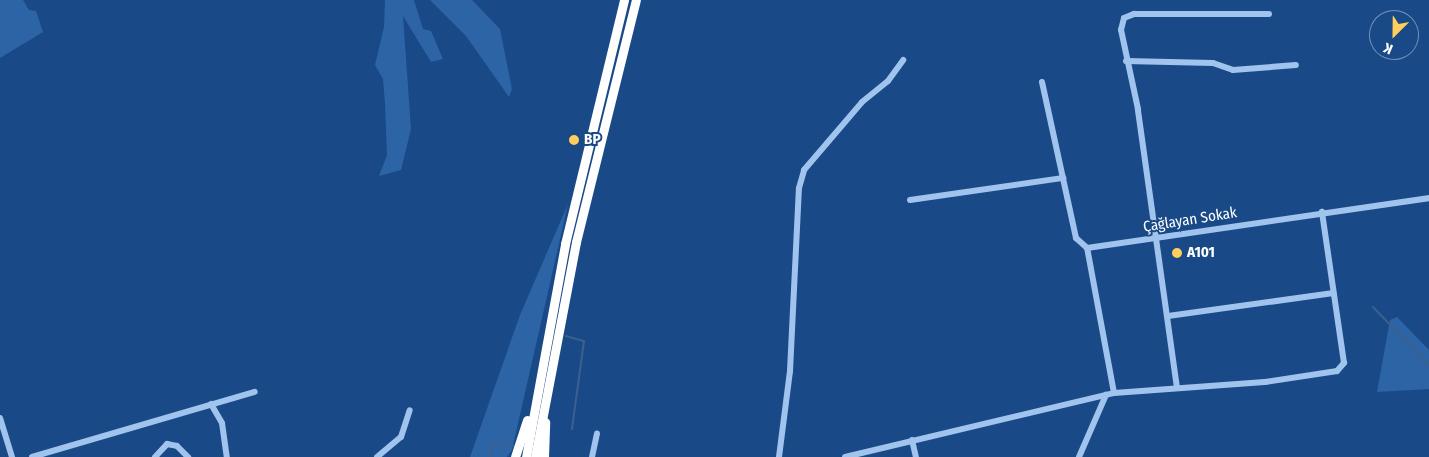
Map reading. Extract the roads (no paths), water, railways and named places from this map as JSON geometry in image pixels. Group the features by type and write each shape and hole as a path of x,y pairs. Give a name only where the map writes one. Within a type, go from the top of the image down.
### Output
{"highway":[{"path":"526,457 535,394 565,244 624,0"},
{"path":"535,457 576,242 636,0"},
{"path":"515,457 535,394"},
{"path":"544,457 546,397"}],"street":[{"path":"1177,388 1158,237 1120,30 1124,18 1134,14 1269,14"},
{"path":"779,457 790,371 799,188 804,170 862,102 888,81 903,60"},
{"path":"1126,61 1213,62 1232,70 1296,65"},
{"path":"1042,82 1076,238 1087,248 1111,379 1110,394 1079,457"},
{"path":"910,200 1063,178"},
{"name":"Çağlayan Sokak","path":"1087,248 1322,212 1429,198"},
{"path":"845,457 1032,409 1110,394 1337,372 1344,363 1322,212"},
{"path":"1168,316 1333,293"},
{"path":"32,457 255,392"},
{"path":"211,404 222,423 227,457"},
{"path":"377,457 401,437 410,410"},
{"path":"0,418 12,457"},
{"path":"592,457 597,434"},
{"path":"912,440 916,457"},
{"path":"155,457 167,444 177,446 188,457"}],"waterway":[{"path":"1373,307 1429,365"},
{"path":"566,336 584,341 572,429"},
{"path":"490,457 494,442 515,446"}],"place":[{"name":"BP","path":"574,140"},
{"name":"A101","path":"1177,253"}]}
